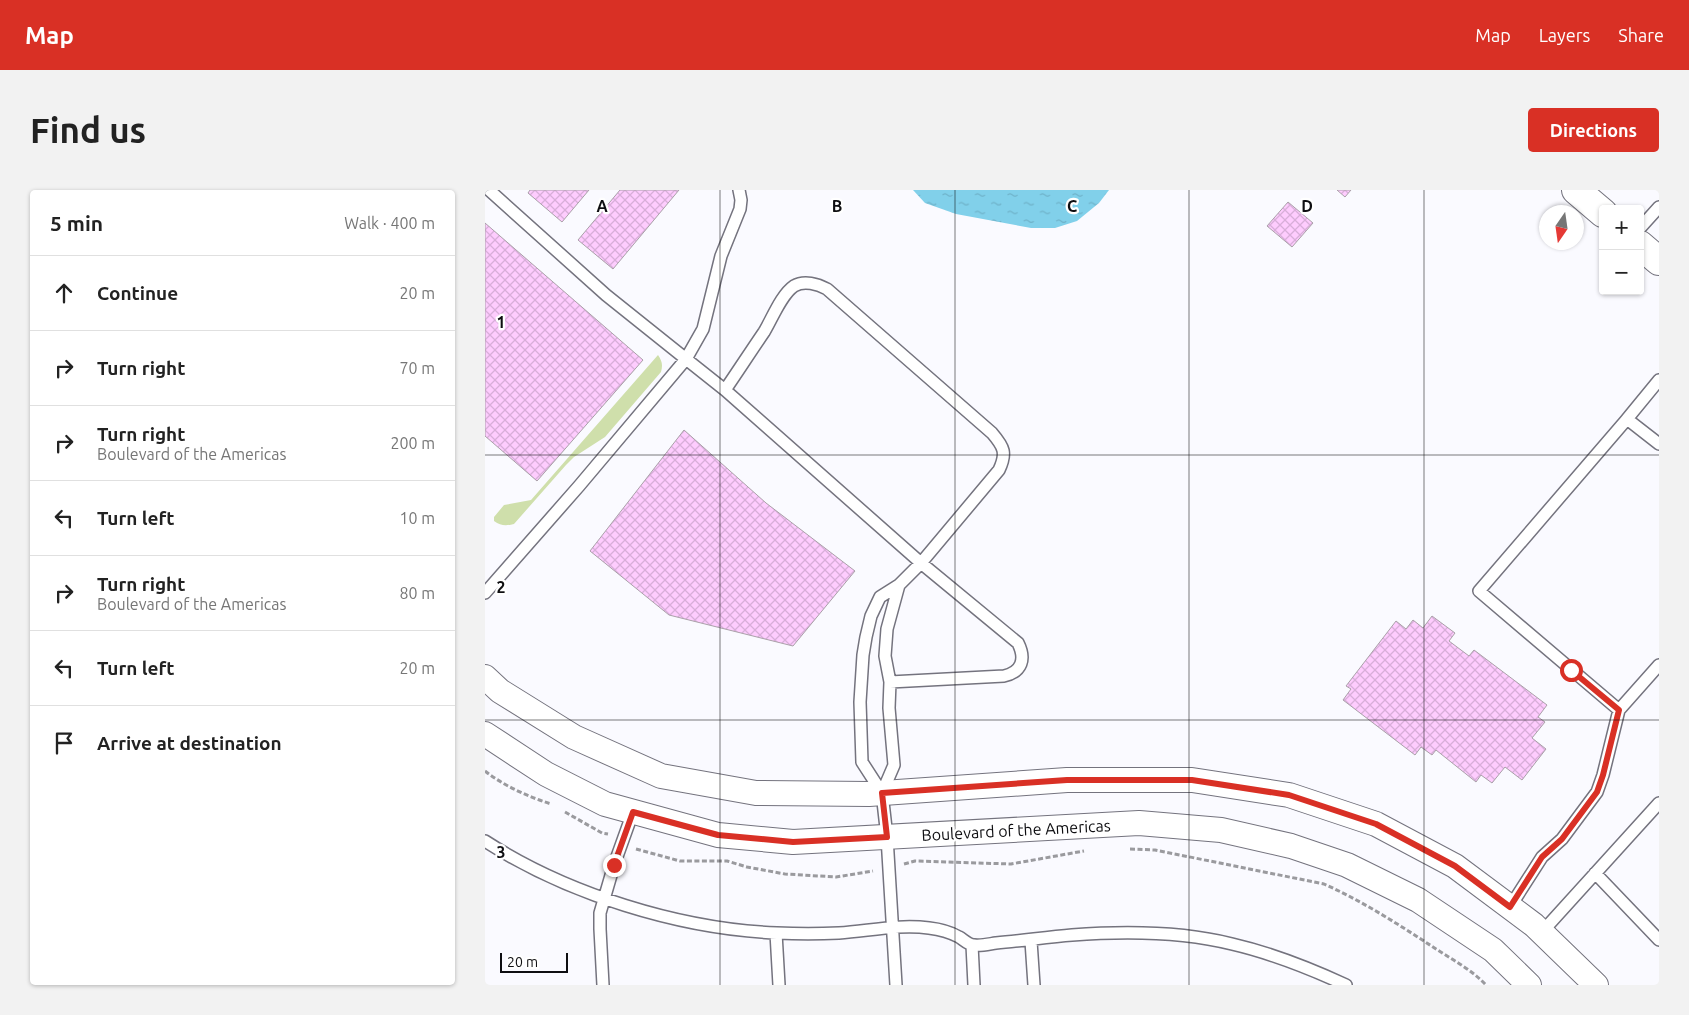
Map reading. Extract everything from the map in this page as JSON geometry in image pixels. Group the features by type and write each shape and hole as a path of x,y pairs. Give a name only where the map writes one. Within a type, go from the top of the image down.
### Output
{"street":[{"path":"1576,190 1599,210"},
{"path":"1644,248 1659,261"},
{"path":"485,677 500,691 574,738 661,776 756,793 882,793 1067,780 1192,780 1289,795 1376,824 1455,866 1542,932 1596,985"},
{"name":"Boulevard of the Americas","path":"485,734 545,774 605,804 718,835 793,842 1139,823 1221,830 1291,846 1347,865 1419,900 1493,950 1529,985"}],"lane":[{"path":"489,190 606,295 725,390 921,563 1018,643 1022,650 1019,669 1012,674 1004,676 890,682"},
{"path":"485,593 579,486 686,359 703,329 721,256 740,208 739,190"},
{"path":"1644,224 1659,207"},
{"path":"725,390 787,293 795,285 806,283 818,285 827,289 993,433 1000,441 1004,451 999,470 921,563 899,585 880,598 871,616 863,655 860,702 862,762 882,793 887,837 896,985"},
{"path":"1619,710 1479,591 1659,380"},
{"path":"1627,419 1659,444"},
{"path":"882,793 894,765 889,708 890,682 885,656 887,629 899,585"},
{"path":"1510,907 1542,857 1562,839 1597,792 1619,710 1659,665"},
{"path":"1542,932 1659,803"},
{"path":"603,985 600,913 633,812"},
{"path":"485,841 517,861 605,898 654,914 717,927 776,933 837,933 893,928 927,928 957,935 972,945 1031,941 1070,935 1154,933 1193,937 1231,944 1272,956 1346,985"},
{"path":"1595,873 1659,940"},
{"path":"776,933 779,985"},
{"path":"1031,941 1033,985"},
{"path":"972,945 975,985"}],"path":[{"path":"485,771 507,785 555,806"},
{"path":"562,810 602,833"},
{"path":"1126,848 1155,850 1324,884 1349,895 1409,932 1476,975 1486,985"},
{"path":"637,849 680,861 727,861 785,874 836,877 870,872"},
{"path":"906,864 915,861 1011,864 1087,850"}],"green space":[{"path":"658,355 662,363 661,372 605,437 574,457 514,524 504,525 494,521 494,517 504,505 531,500"}],"water":[{"path":"913,190 1109,190 1099,203 1077,221 1055,228 1031,228 956,214 925,203"}],"building":[{"path":"530,190 589,190 562,222 528,193"},
{"path":"620,190 679,190 613,269 578,240"},
{"path":"1337,190 1351,190 1345,197"},
{"path":"1288,202 1313,223 1292,247 1267,226"},
{"path":"485,223 643,360 537,481 485,436"},
{"path":"684,430 766,503 855,571 793,646 669,615 590,551"},
{"path":"1432,616 1455,633 1449,641 1469,656 1474,650 1547,705 1538,717 1545,722 1532,738 1546,749 1522,780 1505,767 1492,783 1481,775 1476,782 1436,750 1432,755 1421,747 1415,755 1343,700 1351,689 1346,686 1396,621 1406,629 1413,620 1423,628"}],"route":[{"path":"614,865 633,812 718,835 793,842 887,837 882,793 1067,780 1192,780 1289,795 1376,824 1455,866 1510,907 1542,857 1562,839 1597,792 1603,775 1619,710 1571,670"}]}
